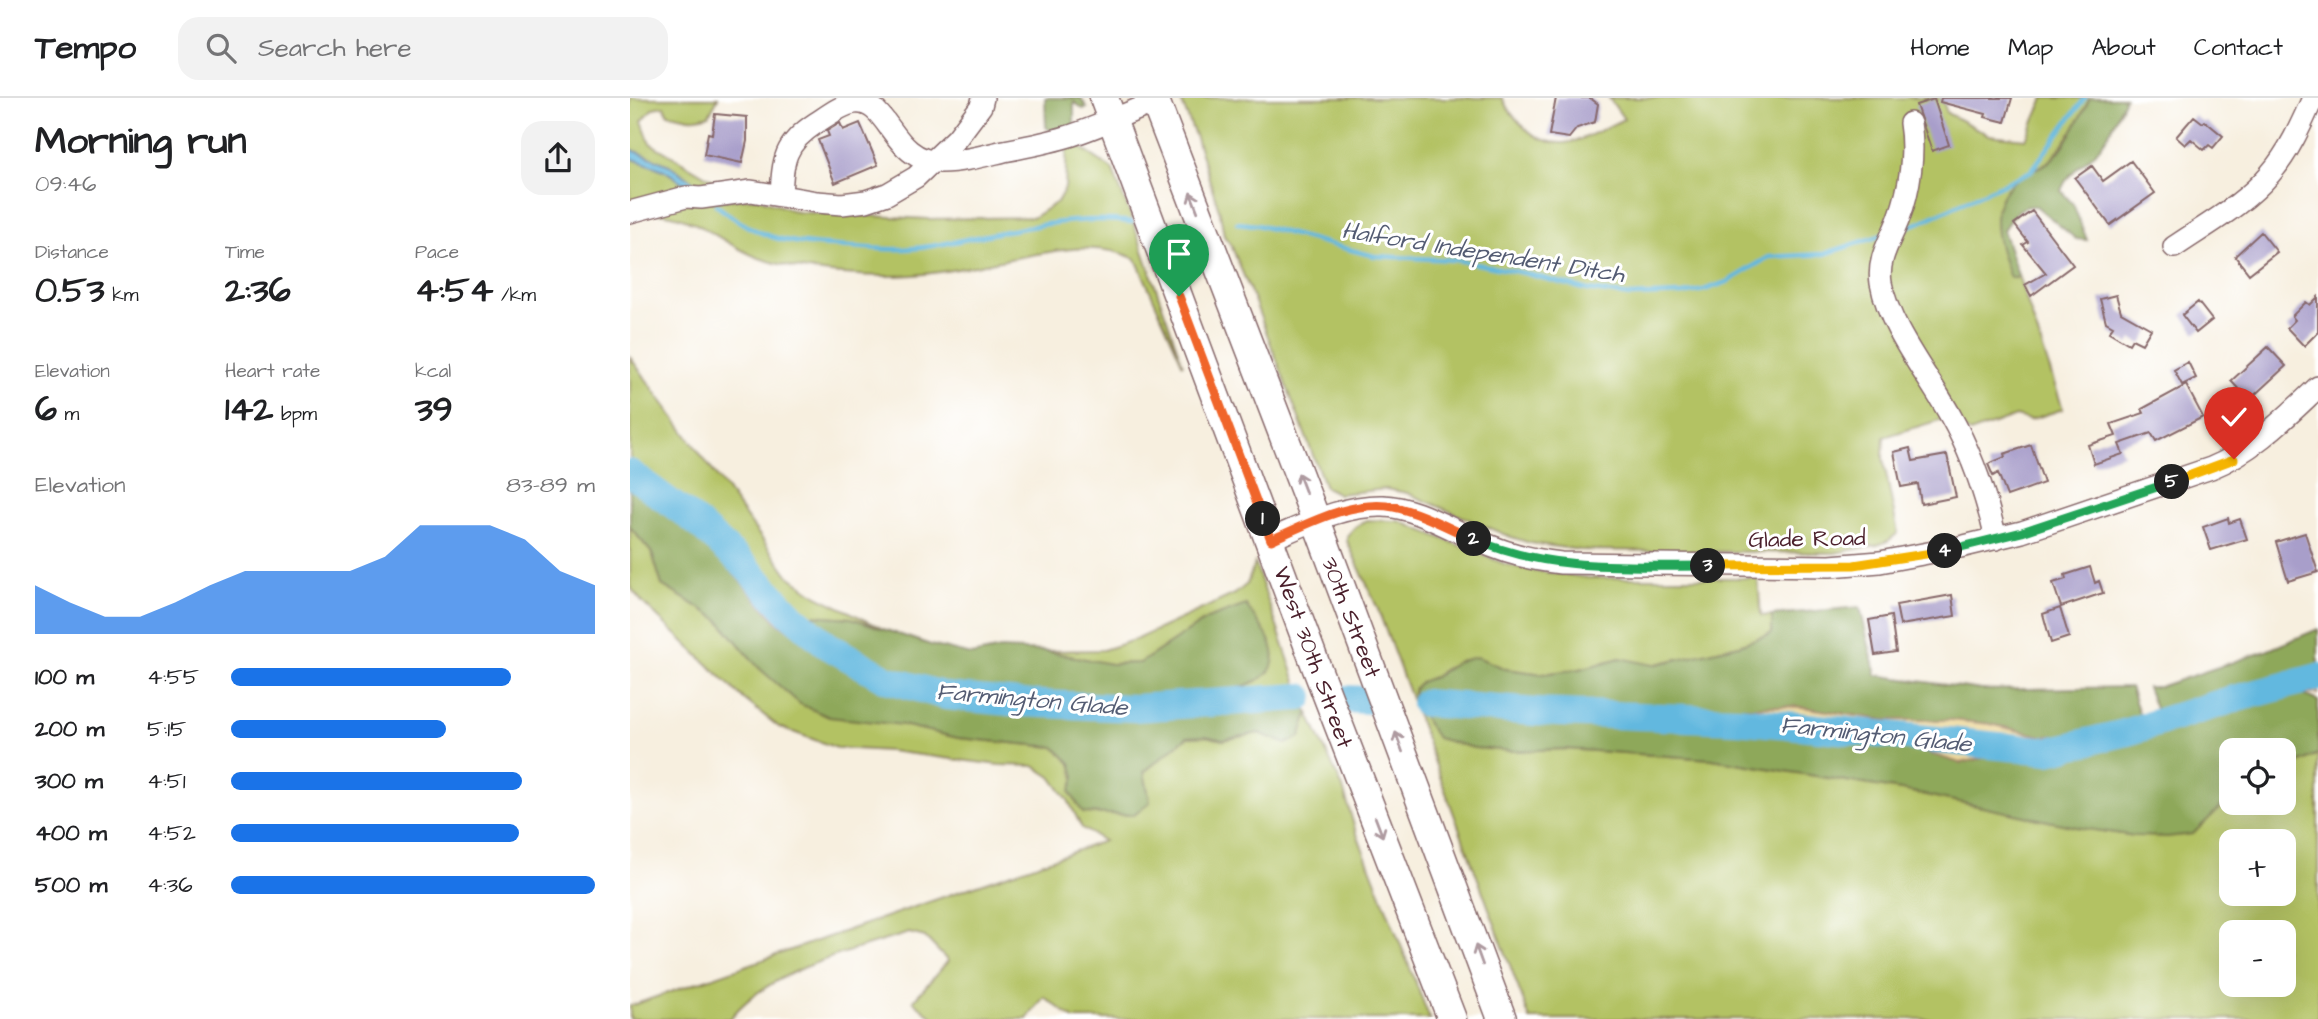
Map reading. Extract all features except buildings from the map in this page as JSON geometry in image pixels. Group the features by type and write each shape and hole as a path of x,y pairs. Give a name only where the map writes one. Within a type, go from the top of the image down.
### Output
{"main road":[{"name":"30th Street","path":"1155,100 1316,520 1502,1019"},
{"name":"West 30th Street","path":"1108,108 1319,674 1452,1019"}],"street":[{"path":"630,212 686,197 701,198 751,191 817,202 842,204 866,201 903,185 933,161 957,138 981,106 983,98"},
{"path":"2174,247 2250,193 2269,176 2284,156 2313,98"},
{"path":"781,195 783,163 791,143 815,124 852,103 873,107 905,149 919,159 933,161 967,160 1068,137 1108,108 1155,100"},
{"path":"1910,123 1912,156 1906,191 1899,217 1885,247 1881,263 1881,286 1901,333 1970,453 1989,507 1996,539"},
{"name":"Glade Road","path":"1271,540 1316,520 1353,509 1391,506 1482,543 1544,561 1595,565 1854,565 1909,558 1996,539 2055,522 2234,459 2318,387"}],"green space":[{"path":"630,98 718,98 709,115 691,118 668,114 664,106 653,108 642,121 650,143 718,183 707,191 669,165 630,149"},
{"path":"1045,98 1081,98 1087,108 1083,109 1074,102 1074,126 1051,131 1046,127"},
{"path":"1180,98 1502,98 1525,128 1550,142 1562,143 1586,137 1624,119 1609,98 1942,98 1947,113 1989,135 2026,139 2044,98 2090,98 2076,126 2050,161 2019,177 1996,209 2016,278 2018,275 2063,409 2030,420 2016,416 1970,433 1946,418 1884,437 1883,458 1898,533 1878,545 1835,553 1580,550 1530,543 1508,536 1407,493 1386,489 1339,494 1325,487 1254,300 1231,245 1224,236 1220,213"},
{"path":"2090,98 2125,98 2104,141 2068,178 2061,191 2073,204 2087,240 2076,239 2036,206 2024,208 2016,213 2003,230 2018,275 2016,278 2010,278 1997,237 1997,210 2001,198 2009,186 2021,176 2056,155"},
{"path":"1067,144 1078,146 1112,169 1183,365 1136,259 1120,253 1088,248 1072,249 929,273 898,276 837,274 762,259 748,254 697,224 670,214 655,213 675,203 758,198 797,212 928,219 1034,217 1057,202 1065,188"},
{"path":"630,158 664,170 698,193 630,208"},
{"path":"630,357 789,576 817,596 880,627 851,618 797,614 765,574 709,521 630,461"},
{"path":"630,483 670,509 698,533 777,622 865,680 962,708 1013,714 1153,713 1202,708 1284,706 1302,701 1308,713 1300,737 1286,744 1259,733 1223,740 1206,736 1187,737 1144,772 1150,802 1134,815 1083,813 1070,792 1075,777 1071,763 1054,747 958,738 903,725 829,717 800,704 759,668 718,619 662,585 652,553 630,527"},
{"path":"1366,520 1399,521 1505,564 1529,570 1590,578 1758,578 1761,616 1772,615 1772,633 1739,645 1652,665 1620,658 1580,669 1543,674 1506,669 1477,657 1444,669 1434,677 1420,682 1414,689 1413,697 1437,738 1474,748 1514,751 1565,749 1712,759 1907,791 2081,828 2135,836 2219,802 2219,815 2296,815 2296,764 2318,754 2318,1019 1530,1019 1377,607 1347,536"},
{"path":"630,527 652,553 662,585 718,619 759,668 903,725 958,738 1054,747 1071,763 1083,813 1134,815 1150,802 1144,772 1187,737 1206,736 1223,740 1259,733 1300,737 1308,713 1343,788 1355,829 1430,1019 1074,1019 1044,997 1027,1019 935,1019 913,1001 948,961 925,937 909,933 837,955 788,975 746,1002 730,1019 630,1019 630,1006 1104,841 1082,828 1068,800 1051,777 1034,766 999,765 889,751 837,748 779,727 745,700 643,603 630,587"},
{"path":"1255,563 1299,690 1226,693 1262,678 1207,619 1140,663 1110,664 1045,651 1103,650 1137,639 1235,594 1247,584"},
{"path":"1246,605 1266,634 1273,650 1274,658 1268,673 1254,682 1221,694 1168,701 965,690 915,683 873,667 797,614 851,618 931,645 971,655 1001,649 1045,651 1111,664 1140,663 1207,619"},
{"path":"1860,607 1876,675 1982,690 2130,687 2141,719 2118,728 2078,736 2041,736 1990,724 1951,720 1883,720 1802,707 1684,711 1546,706 1434,698 1425,703 1433,709 1455,714 1572,722 1781,729 1839,735 1895,743 1960,763 1992,756 2055,757 2230,707 2302,694 2318,701 2318,754 2296,764 2296,738 2219,738 2219,809 2193,834 2167,837 2135,836 2081,828 1907,791 1712,759 1565,749 1514,751 1474,748 1437,738 1413,697 1414,689 1420,682 1434,677 1459,661 1477,657 1506,669 1543,674 1580,669 1620,658 1653,665 1739,645 1772,633 1772,615"},
{"path":"2318,629 2318,664 2157,714 2147,687 2159,687 2266,651"}],"sand":[{"path":"630,461 709,521 765,574 797,614 861,658 901,679 983,692 1032,693 1138,702 1226,693 1299,690 1302,701 1284,706 1202,708 1153,713 1013,714 935,704 865,680 777,622 698,533 670,509 630,483"},
{"path":"2318,664 2318,694 2302,694 2230,707 2055,757 1992,756 1960,763 1895,743 1839,735 1781,729 1572,722 1455,714 1433,709 1425,703 1434,698 1446,697 1546,706 1684,711 1802,707 1883,720 1951,720 1990,724 2041,736 2078,736 2118,728 2185,704"}],"water":[{"path":"630,149 669,165 707,191 698,193 664,170 630,158"}],"waterway":[{"name":"Halford Independent Ditch","path":"1904,228 2031,171 2085,98"},
{"name":"Halford Independent Ditch","path":"716,205 745,225 772,237 817,245 883,249 931,246 1031,226 1081,220 1132,222"},
{"name":"Halford Independent Ditch","path":"1237,223 1257,225 1374,256 1456,260 1524,273 1588,290 1631,296 1683,294 1704,290 1727,282 1769,257 1824,254 1886,234"},
{"name":"Farmington Glade","path":"630,473 695,521 743,564 789,613 827,645 886,679 946,696 1020,703 1134,708 1300,697"},
{"name":"Farmington Glade","path":"1425,703 1536,712 1737,720 2049,751 2124,733 2234,699 2318,677"},
{"name":"Farmington Glade","path":"1340,699 1370,700"}],"route":[{"path":"1179,296 1271,540 1342,511 1391,506 1482,543 1544,561 1666,566 1854,565 1960,548 2022,532 2234,459"}]}
